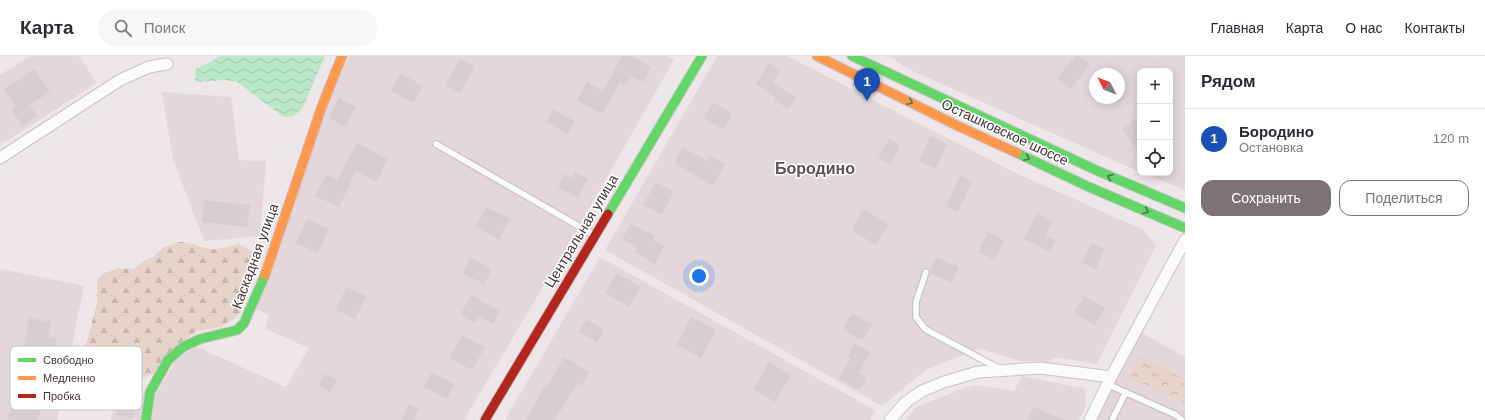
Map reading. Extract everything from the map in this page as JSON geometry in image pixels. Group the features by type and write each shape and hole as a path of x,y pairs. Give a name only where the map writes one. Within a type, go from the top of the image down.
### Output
{"street":[{"name":"Каскадная улица","path":"146,420 150,392 168,360 183,347 200,339 237,330 244,323 261,286 322,106 342,56"},
{"name":"Центральная улица","path":"485,420 702,56"},
{"name":"Осташковское шоссе","path":"817,56 978,136 1089,187 1185,228"},
{"name":"Осташковское шоссе","path":"852,56 1098,172 1185,208"},
{"path":"0,158 120,80 149,67 167,64"},
{"path":"1090,420 1109,380 1185,240"},
{"path":"890,420 906,402 922,391 944,382 978,372 1041,368 1109,380"}],"lane":[{"path":"436,144 594,235"},
{"path":"926,272 916,302 916,317 925,329 1004,371"},
{"path":"1109,380 1126,392 1176,415 1182,420"},
{"path":"1112,420 1126,392"}],"shaded area":[{"path":"30,56 79,56 97,83 0,145 0,75"},
{"path":"349,56 667,56 674,60 582,221 464,420 150,420 155,395 178,357 197,347 286,387 309,348 265,329 269,315 256,309 330,98"},
{"path":"717,56 787,56 1014,172 1144,230 1156,246 1097,364 1054,357 1049,362 1021,361 979,349 927,369 882,406 605,250"},
{"path":"890,56 1185,56 1185,190 1150,176 1173,176 1173,68 1137,68 1137,171 908,69"},
{"path":"162,92 231,97 239,160 266,161 260,236 204,241 173,159"},
{"path":"600,257 875,410 870,420 505,420"},
{"path":"0,269 84,286 72,346 10,346 10,410 59,410 57,420 0,420"},
{"path":"1140,332 1185,357 1185,420 1096,420"},
{"path":"1022,376 1085,389 1086,405 1079,420 905,420 916,407 973,385 1014,391"},
{"path":"142,393 146,394 141,420 111,420 113,410 142,410"}],"green space":[{"path":"179,242 210,249 239,244 252,251 253,275 240,313 234,319 221,327 197,331 185,340 153,374 142,378 142,346 86,346 97,303 97,280 103,274 118,268 134,269 145,260 153,257 164,247"},
{"path":"1138,357 1185,379 1185,404 1128,377"}],"water":[{"path":"221,56 325,56 302,109 292,117 282,116 237,82 224,80 195,81 196,69"}],"building":[{"path":"622,56 632,56 651,67 643,82 632,76 627,85 620,82 602,114 577,100 587,82 603,91"},
{"path":"1075,56 1079,56 1090,65 1071,89 1058,78"},
{"path":"460,58 475,66 460,93 446,85"},
{"path":"769,63 781,71 773,82 796,98 788,109 774,100 776,98 756,84"},
{"path":"35,69 50,92 30,105 37,116 22,126 12,110 16,107 4,89"},
{"path":"400,73 423,86 413,103 391,91"},
{"path":"339,98 356,107 346,127 328,118"},
{"path":"713,102 733,114 724,130 704,118"},
{"path":"553,109 575,121 567,134 546,122"},
{"path":"1137,118 1137,148 1122,130"},
{"path":"930,136 947,144 936,168 919,161"},
{"path":"889,139 901,146 890,165 878,158"},
{"path":"357,143 388,159 376,182 356,171 339,207 315,196 326,175 337,180"},
{"path":"683,147 707,161 710,155 725,164 713,186 674,163"},
{"path":"576,172 588,179 578,198 558,187 565,174 572,178"},
{"path":"960,176 972,181 958,212 946,206"},
{"path":"656,182 674,192 662,215 643,205"},
{"path":"204,200 250,205 247,227 202,222"},
{"path":"486,207 510,219 499,239 475,227"},
{"path":"863,209 889,224 876,245 851,230"},
{"path":"1037,213 1053,221 1046,235 1056,240 1050,252 1024,239"},
{"path":"307,219 329,229 318,253 296,243"},
{"path":"631,224 654,236 653,240 664,246 655,264 634,252 637,247 622,239"},
{"path":"988,232 1004,240 995,260 978,252"},
{"path":"1091,243 1104,248 1096,269 1082,263"},
{"path":"470,257 492,269 484,284 462,273"},
{"path":"936,257 959,267 952,283 930,273"},
{"path":"616,273 641,287 629,307 605,293"},
{"path":"346,287 366,296 355,319 336,310"},
{"path":"471,295 500,311 493,324 479,317 475,323 460,315"},
{"path":"1084,296 1105,308 1095,325 1074,313"},
{"path":"853,313 872,325 862,340 843,329"},
{"path":"691,317 716,330 701,358 677,345"},
{"path":"29,318 51,322 48,336 57,338 55,346 24,346"},
{"path":"586,319 604,330 597,342 579,332"},
{"path":"462,335 485,347 472,370 449,358"},
{"path":"854,343 870,352 859,373 866,377 859,390 838,379 850,359 847,357"},
{"path":"564,357 589,372 581,386 577,384 555,420 526,420 545,385 547,386"},
{"path":"769,362 791,375 775,402 753,389"},
{"path":"432,372 454,384 447,399 424,387"},
{"path":"325,374 337,380 330,392 318,386"},
{"path":"409,404 419,409 414,420 401,420"},
{"path":"1033,407 1064,419 1064,420 1028,420"},
{"path":"10,408 10,410 40,410 38,420 8,419"},
{"path":"118,410 135,410 133,419 117,415"}],"traffic: fast":[{"path":"608,214 702,56"},
{"path":"852,56 1098,171 1185,208"},
{"path":"1017,153 1089,187 1185,228"},
{"path":"146,420 150,392 168,360 183,347 200,339 237,330 244,323 265,275"}],"traffic: slow":[{"path":"265,275 322,106 342,56"},
{"path":"817,56 958,126 1017,153"}],"traffic: jam":[{"path":"485,420 608,214"}],"place":[{"name":"Бородино","path":"867,101"}],"district":[{"name":"Бородино","path":"815,168"}]}
